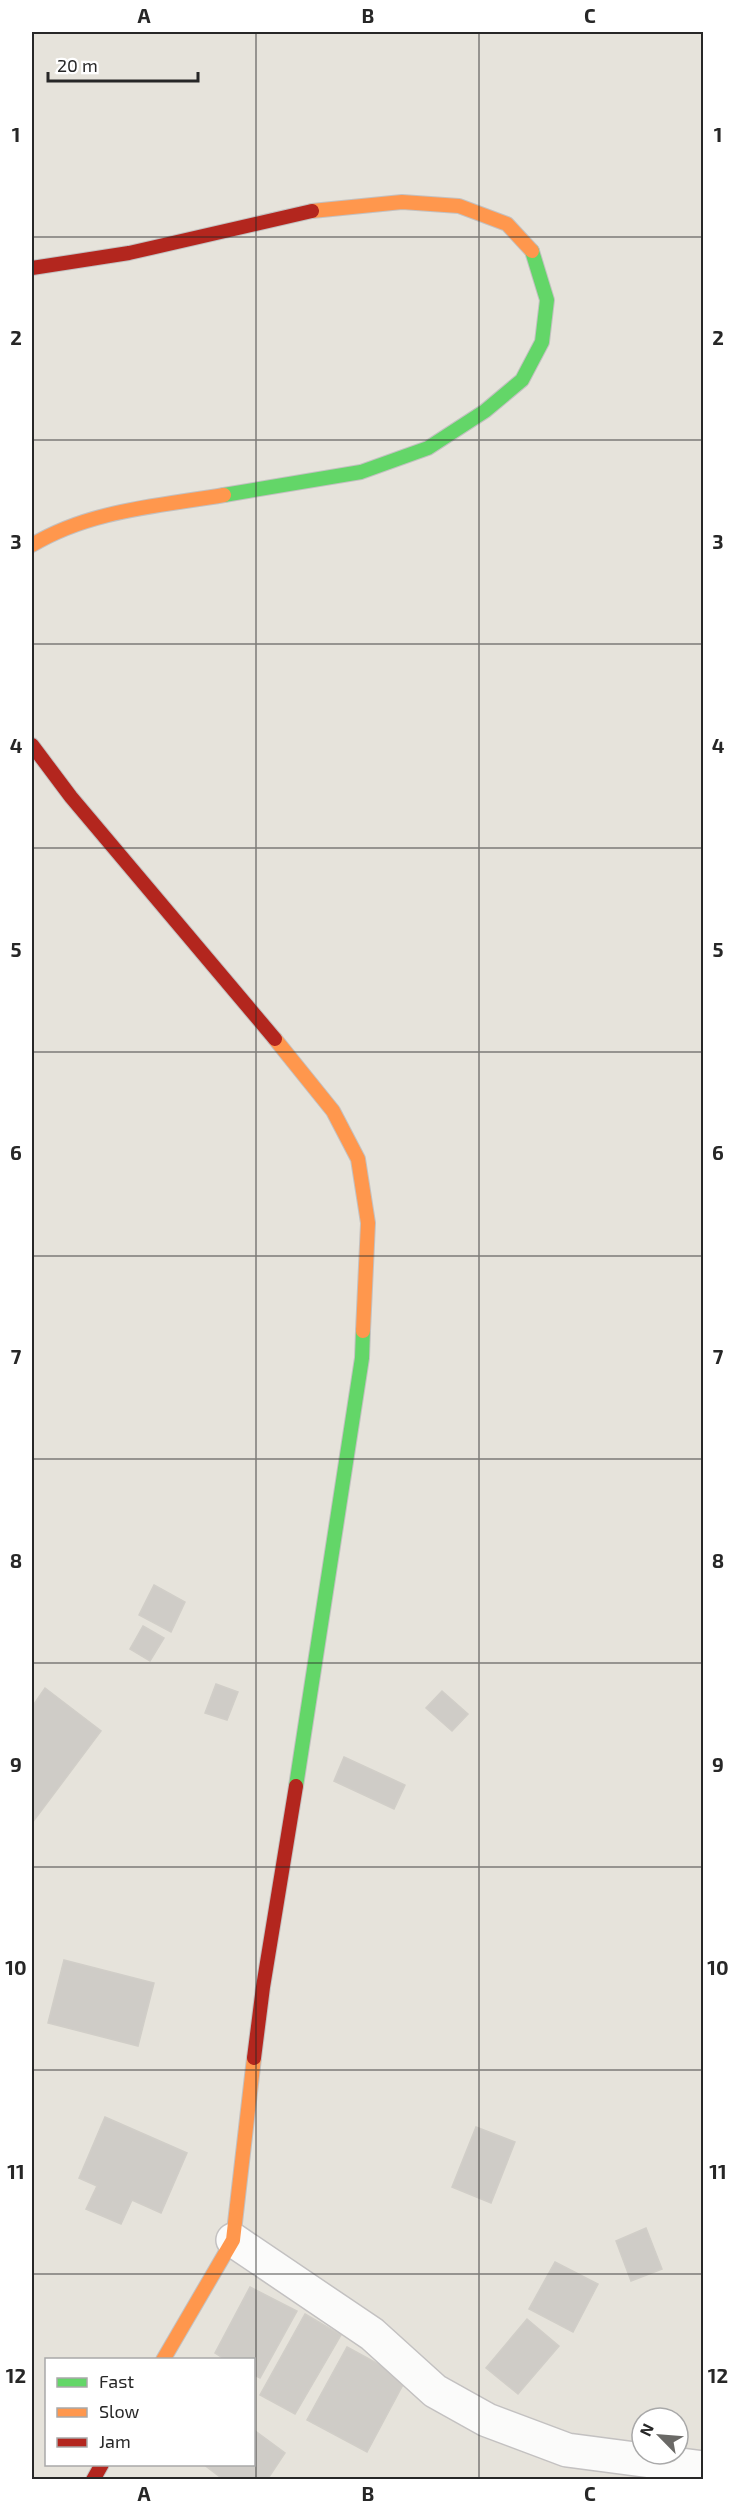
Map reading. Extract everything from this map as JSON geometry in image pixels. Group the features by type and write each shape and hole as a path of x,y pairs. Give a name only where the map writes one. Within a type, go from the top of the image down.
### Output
{"street":[{"path":"32,268 129,253 305,212 402,202 459,206 507,224 534,253 547,300 542,342 522,380 484,411 428,448 361,472 95,517 52,533 32,545"},
{"path":"32,745 71,797 231,985 333,1111 358,1159 368,1223 362,1358 291,1822 263,1987 233,2240 164,2358"},
{"path":"233,2240 372,2334 435,2391 487,2420 567,2450 704,2468"},
{"path":"93,2480 101,2466"}],"building":[{"path":"154,1585 185,1602 171,1632 139,1615"},
{"path":"143,1626 164,1638 150,1661 130,1649"},
{"path":"216,1684 238,1692 227,1720 205,1713"},
{"path":"45,1688 101,1731 32,1823 32,1707"},
{"path":"442,1691 468,1714 452,1731 426,1708"},
{"path":"344,1757 405,1785 394,1809 334,1781"},
{"path":"64,1960 154,1983 138,2046 48,2023"},
{"path":"105,2117 187,2153 161,2213 132,2200 121,2224 86,2209 97,2186 79,2178"},
{"path":"476,2127 515,2142 491,2203 452,2187"},
{"path":"646,2228 662,2269 631,2281 616,2241"},
{"path":"555,2262 598,2284 573,2332 529,2309"},
{"path":"250,2287 297,2311 260,2378 255,2376 255,2358 223,2358 215,2353"},
{"path":"305,2314 341,2335 295,2414 260,2395"},
{"path":"527,2319 559,2346 518,2394 486,2368"},
{"path":"347,2347 406,2379 367,2452 307,2420"},
{"path":"255,2431 285,2453 267,2480 224,2480 206,2466 255,2466"}],"traffic: fast":[{"path":"224,495 361,472 428,448 485,411 522,380 542,342 547,300 532,251"},
{"path":"296,1786 362,1358 363,1331"}],"traffic: slow":[{"path":"312,211 402,202 459,206 507,224 532,251"},
{"path":"32,545 54,533 101,517 150,506 224,495"},
{"path":"275,1039 333,1111 358,1159 368,1223 363,1331"},
{"path":"164,2358 233,2240 254,2058"}],"traffic: jam":[{"path":"32,268 129,253 312,211"},
{"path":"32,745 71,797 275,1039"},
{"path":"254,2058 263,1987 296,1786"},
{"path":"93,2480 101,2466"}]}
